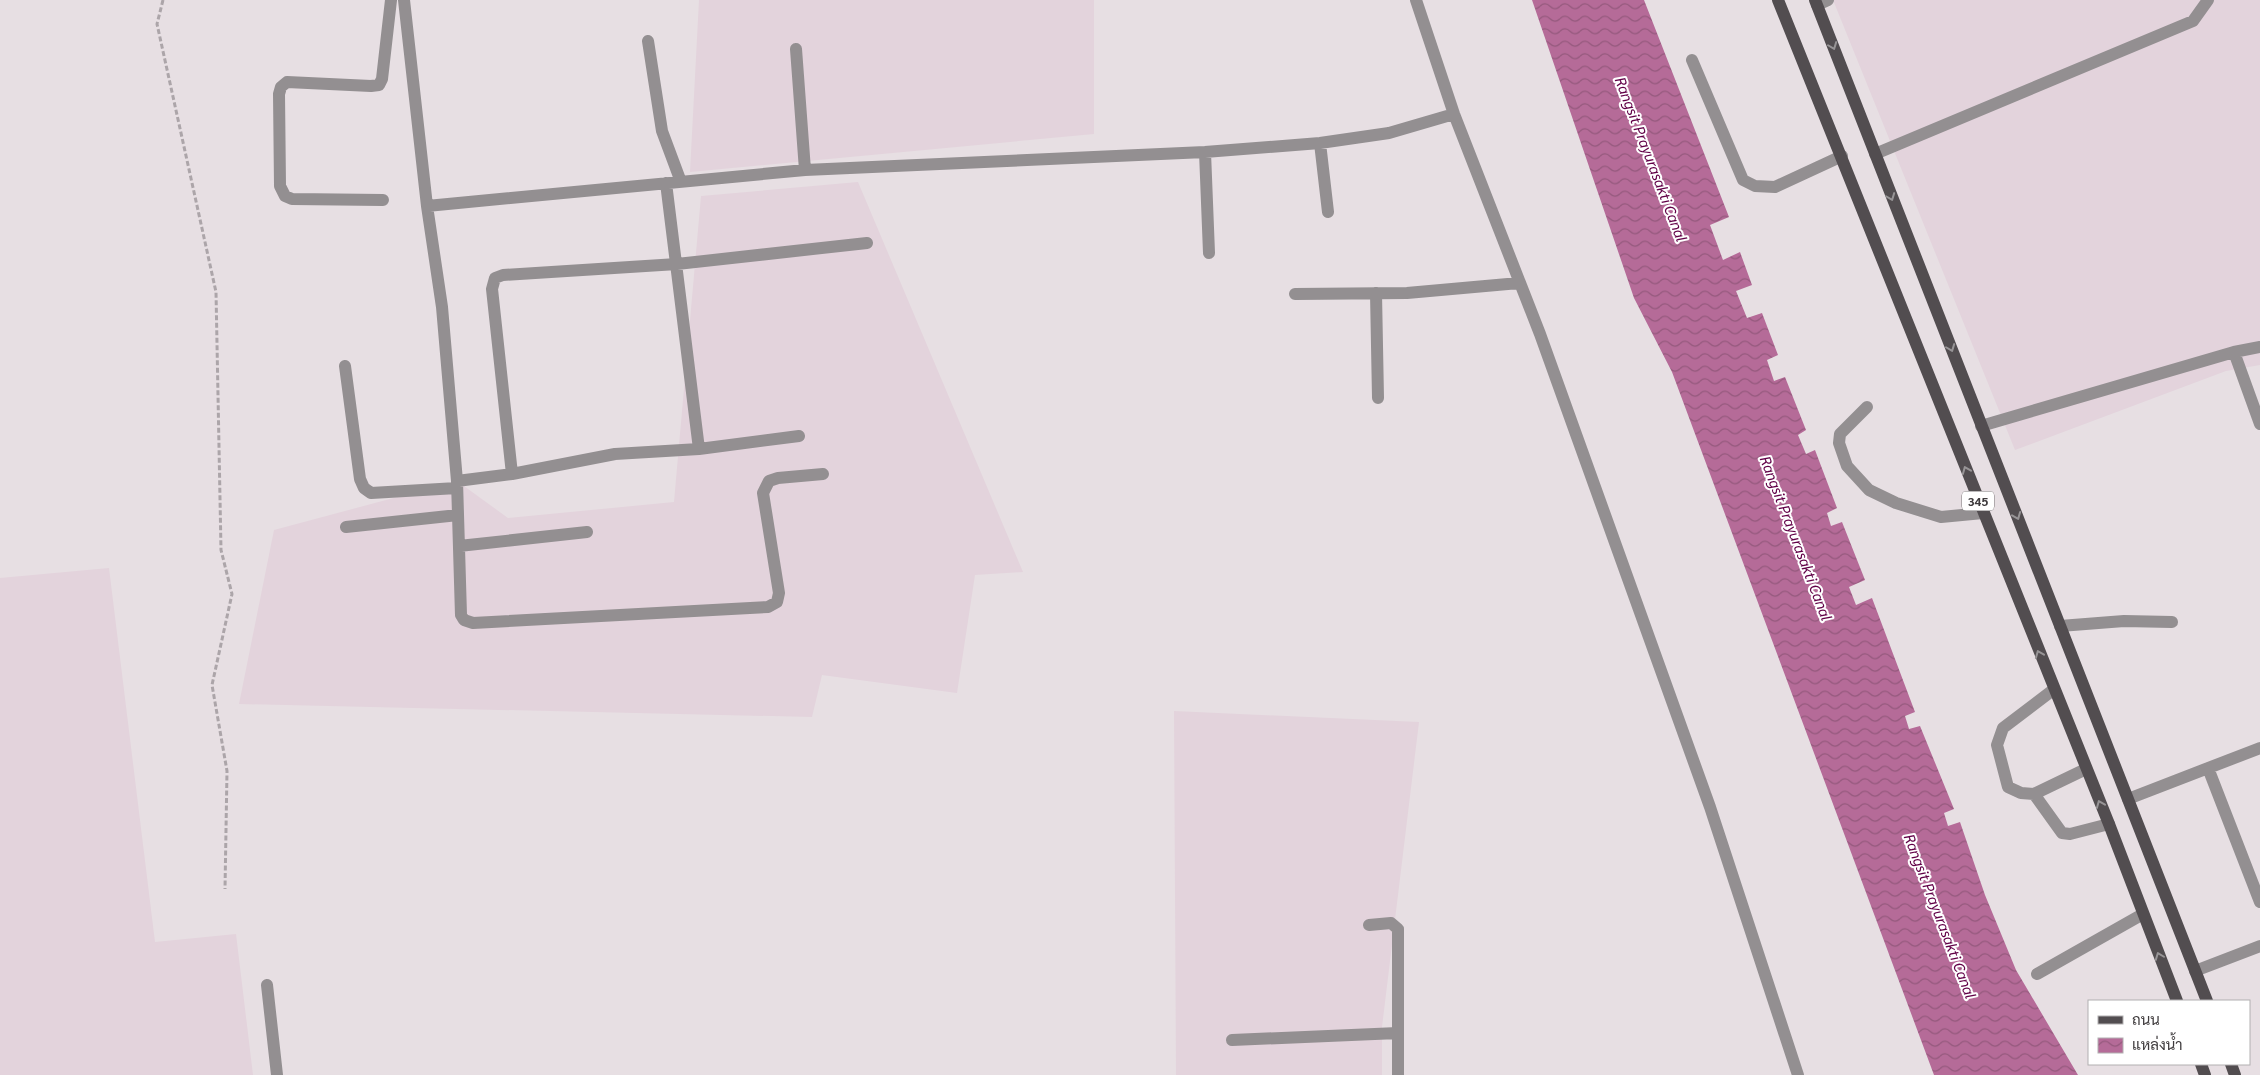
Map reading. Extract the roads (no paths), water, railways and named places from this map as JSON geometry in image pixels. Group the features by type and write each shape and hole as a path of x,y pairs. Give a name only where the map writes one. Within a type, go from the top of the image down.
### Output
{"main road":[{"name":"345","path":"1778,0 1842,156 2177,1000"},
{"name":"345","path":"1820,2 1874,154 2207,1000"}],"street":[{"path":"383,200 292,198 285,196 280,186 279,94 281,87 287,82 371,86 379,84 382,79 391,0"},
{"path":"404,0 427,206 442,307 457,484 461,615 468,623 768,607 777,602 779,593 763,493 769,481 778,478 823,474"},
{"path":"1416,0 1454,114 1564,400 1707,798 1798,1075"},
{"path":"1874,154 2193,21 2208,0"},
{"path":"648,41 662,131 681,182"},
{"path":"796,49 805,170"},
{"path":"1692,60 1743,180 1756,186 1776,187 1842,156"},
{"path":"427,206 805,170 1205,152 1320,143 1390,133 1454,114"},
{"path":"1320,143 1328,212"},
{"path":"1205,152 1209,253"},
{"path":"666,183 699,448"},
{"path":"512,474 492,289 495,278 503,275 677,264 867,243"},
{"path":"1294,294 1407,293 1519,283"},
{"path":"1376,294 1378,398"},
{"path":"1981,426 2234,352 2260,347"},
{"path":"2234,352 2260,424"},
{"path":"345,366 360,479 364,488 371,493 457,484 615,454 699,448 799,436"},
{"path":"1867,407 1840,434 1839,443 1847,466 1869,490 1896,503 1941,517 1983,512"},
{"path":"346,527 458,515"},
{"path":"459,546 587,532"},
{"path":"2060,626 2124,621 2172,622"},
{"path":"2053,690 2003,728 1997,745 2008,787 2034,794 2086,769"},
{"path":"2128,799 2260,748"},
{"path":"2208,768 2260,902"},
{"path":"2034,794 2062,833 2070,834 2108,824"},
{"path":"2037,974 2143,914"},
{"path":"1369,924 1391,923 1398,928 1398,1075"},
{"path":"2195,971 2260,946"},
{"path":"267,984 277,1075"},
{"path":"1232,1040 1398,1033"}],"water":[{"name":"Rangsit Prayurasakti Canal","path":"1532,0 1644,0 1729,217 1710,225 1723,260 1740,252 1752,285 1736,291 1747,318 1762,313 1778,355 1767,360 1774,381 1785,377 1806,430 1798,435 1806,454 1815,450 1837,508 1827,513 1831,526 1842,522 1865,580 1849,587 1856,605 1872,598 1915,712 1905,716 1909,729 1920,726 1954,809 1944,813 1948,826 1960,822 1985,895 2016,970 2078,1075 1934,1075 1672,372 1634,298"}]}
